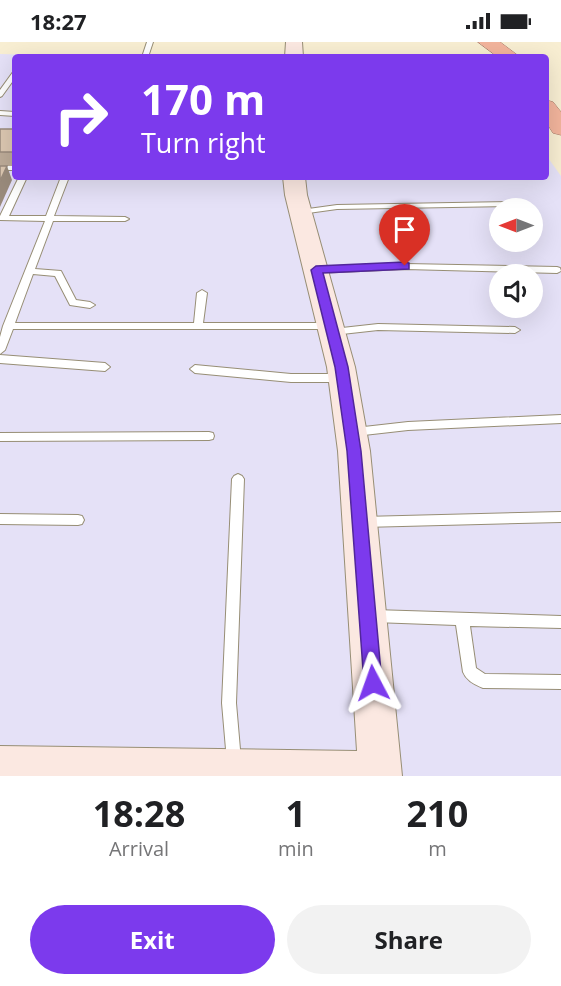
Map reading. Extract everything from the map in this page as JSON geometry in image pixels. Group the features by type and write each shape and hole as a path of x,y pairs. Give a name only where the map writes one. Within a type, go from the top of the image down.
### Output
{"highway":[{"path":"487,42 506,54"},
{"path":"549,110 561,128"}],"street":[{"path":"0,768 123,773 235,771 380,774 351,433 343,378 295,180"}],"lane":[{"path":"0,95 12,77"},
{"path":"21,180 2,218 125,219"},
{"path":"1,345 64,180"},
{"path":"301,212 337,207 489,204"},
{"path":"316,270 368,266 556,270"},
{"path":"29,271 58,273 74,303 90,305"},
{"path":"198,327 202,293"},
{"path":"8,326 332,329 378,327 515,330"},
{"path":"0,359 105,367"},
{"path":"195,369 291,378 343,378"},
{"path":"351,433 408,426 561,419"},
{"path":"0,437 209,436"},
{"path":"235,771 229,703 238,479"},
{"path":"360,522 561,517"},
{"path":"0,519 78,520"},
{"path":"368,615 561,622"},
{"path":"462,619 470,672 483,681 561,682"}],"shaded area":[{"path":"0,54 12,54 12,180 549,180 549,159 561,176 561,776 0,776"}],"building":[{"path":"0,129 12,129 12,152 0,152"},
{"path":"0,166 7,166 0,181"}],"route":[{"path":"373,683 354,451 341,367 316,270 405,266"}]}
